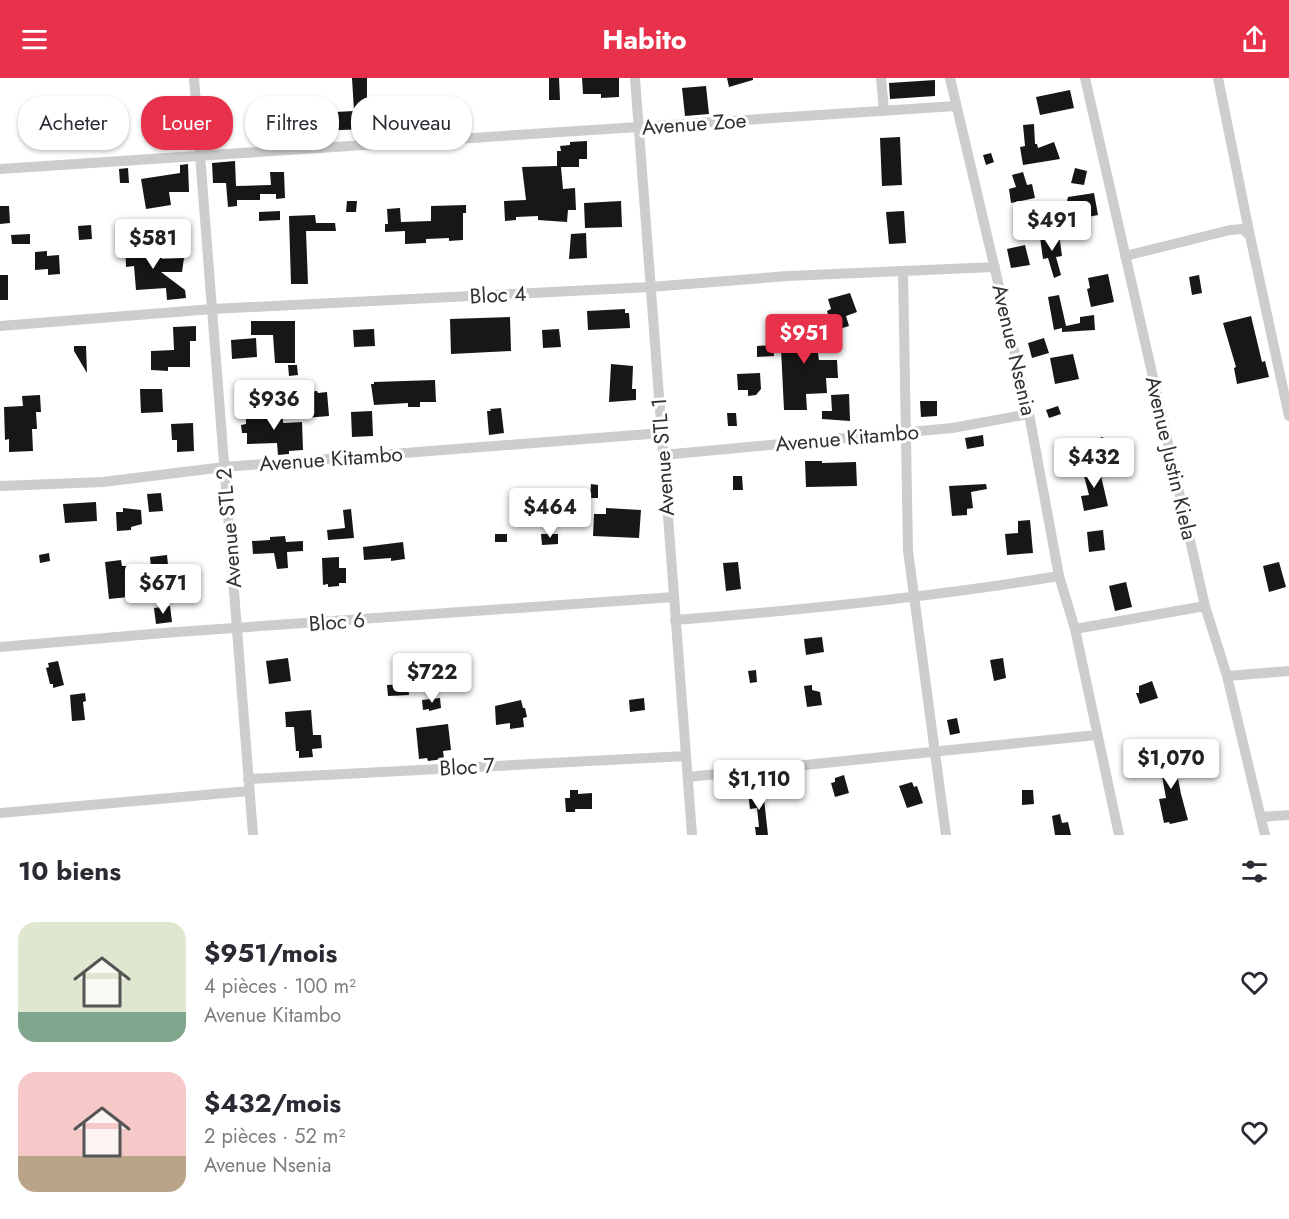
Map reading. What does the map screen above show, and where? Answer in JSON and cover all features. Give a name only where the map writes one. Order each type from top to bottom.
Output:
[{"type":"street","name":"Avenue STL 2","points":[[194,78],[253,835]]},
{"type":"street","name":"Avenue STL 1","points":[[635,78],[692,835]]},
{"type":"street","points":[[880,78],[884,111]]},
{"type":"street","name":"Avenue Nsenia","points":[[950,78],[1029,414],[1059,576],[1075,629],[1119,835]]},
{"type":"street","name":"Avenue Justin Kiela","points":[[1085,78],[1206,606],[1227,676],[1265,835]]},
{"type":"street","points":[[1218,78],[1289,416]]},
{"type":"street","name":"Avenue Zoe","points":[[0,169],[956,106]]},
{"type":"street","points":[[1125,256],[1230,230],[1243,229],[1250,236]]},
{"type":"street","name":"Bloc 4","points":[[0,326],[213,309],[650,287],[788,276],[995,267]]},
{"type":"street","points":[[903,271],[908,551],[946,835]]},
{"type":"street","name":"Avenue Kitambo","points":[[663,455],[952,428],[1029,414]]},
{"type":"street","name":"Avenue Kitambo","points":[[0,486],[103,482],[224,467],[662,433]]},
{"type":"street","points":[[675,620],[969,591],[1059,576]]},
{"type":"street","name":"Bloc 6","points":[[0,647],[163,633],[674,597]]},
{"type":"street","points":[[1075,629],[1206,606]]},
{"type":"street","points":[[1227,676],[1289,671]]},
{"type":"street","points":[[688,777],[1097,735]]},
{"type":"street","name":"Bloc 7","points":[[248,778],[686,756]]},
{"type":"street","points":[[0,813],[249,791]]},
{"type":"street","points":[[1261,817],[1289,814]]},
{"type":"building","points":[[352,78],[367,78],[367,96],[353,96]]},
{"type":"building","points":[[549,78],[559,78],[560,100],[549,100]]},
{"type":"building","points":[[582,78],[619,78],[619,97],[601,98],[601,94],[583,94]]},
{"type":"building","points":[[727,78],[753,78],[753,80],[729,87]]},
{"type":"building","points":[[935,80],[935,96],[890,99],[889,83]]},
{"type":"building","points":[[706,86],[709,114],[685,116],[682,88]]},
{"type":"building","points":[[1070,90],[1074,108],[1040,115],[1036,97]]},
{"type":"building","points":[[351,111],[351,130],[339,130],[339,112]]},
{"type":"building","points":[[1034,124],[1035,144],[1038,148],[1054,142],[1060,159],[1023,165],[1020,147],[1025,146],[1023,125]]},
{"type":"building","points":[[900,137],[902,185],[882,186],[880,138]]},
{"type":"building","points":[[587,141],[587,159],[579,159],[579,167],[561,167],[563,189],[575,188],[576,210],[568,210],[567,222],[538,220],[538,216],[516,217],[516,220],[505,221],[504,201],[526,200],[522,167],[557,166],[557,151],[561,151],[560,146],[570,145],[570,142]]},
{"type":"building","points":[[991,153],[994,162],[986,165],[983,155]]},
{"type":"building","points":[[235,161],[236,186],[271,185],[270,172],[284,172],[285,198],[276,199],[276,194],[260,194],[260,200],[237,200],[237,206],[228,207],[226,183],[213,183],[212,163]]},
{"type":"building","points":[[188,164],[189,192],[169,192],[171,205],[146,209],[141,179],[180,173],[180,165]]},
{"type":"building","points":[[128,168],[129,183],[120,183],[119,169]]},
{"type":"building","points":[[1075,168],[1087,171],[1084,185],[1071,183]]},
{"type":"building","points":[[1023,172],[1027,185],[1032,184],[1035,198],[1011,203],[1009,189],[1016,187],[1012,175]]},
{"type":"building","points":[[1094,193],[1098,215],[1067,221],[1063,218],[1068,197]]},
{"type":"building","points":[[347,201],[357,201],[356,212],[346,212]]},
{"type":"building","points":[[621,201],[622,227],[585,228],[584,203]]},
{"type":"building","points":[[466,205],[466,213],[463,213],[463,240],[426,239],[426,243],[405,244],[405,231],[385,232],[385,224],[388,224],[387,209],[400,208],[401,222],[431,221],[431,206]]},
{"type":"building","points":[[0,206],[9,206],[10,223],[0,224]]},
{"type":"building","points":[[280,211],[280,220],[259,221],[259,212]]},
{"type":"building","points":[[904,211],[906,243],[889,244],[886,212]]},
{"type":"building","points":[[315,215],[316,223],[335,223],[336,231],[306,231],[308,284],[291,284],[289,216]]},
{"type":"building","points":[[91,225],[92,239],[79,240],[78,226]]},
{"type":"building","points":[[586,233],[587,258],[569,259],[571,234]]},
{"type":"building","points":[[30,234],[30,244],[12,244],[11,235]]},
{"type":"building","points":[[1059,234],[1062,256],[1056,257],[1061,275],[1054,278],[1048,258],[1043,259],[1040,237]]},
{"type":"building","points":[[141,237],[142,257],[184,258],[182,272],[161,272],[185,290],[186,298],[167,300],[166,288],[136,290],[134,266],[126,267],[125,238]]},
{"type":"building","points":[[1025,245],[1030,265],[1011,268],[1007,249]]},
{"type":"building","points":[[47,251],[47,256],[59,255],[60,274],[48,275],[48,269],[35,270],[35,252]]},
{"type":"building","points":[[1108,274],[1114,302],[1091,307],[1087,289],[1090,288],[1088,278]]},
{"type":"building","points":[[0,275],[8,275],[8,300],[0,300]]},
{"type":"building","points":[[1199,275],[1202,293],[1192,295],[1189,277]]},
{"type":"building","points":[[850,293],[857,312],[846,316],[849,326],[833,331],[827,311],[831,309],[828,299]]},
{"type":"building","points":[[1059,295],[1066,326],[1080,323],[1080,317],[1094,315],[1095,330],[1062,332],[1062,328],[1054,330],[1048,297]]},
{"type":"building","points":[[625,309],[625,313],[629,313],[630,328],[588,330],[587,311]]},
{"type":"building","points":[[803,315],[804,318],[816,316],[819,333],[815,333],[819,360],[837,360],[838,378],[826,378],[827,393],[806,394],[807,410],[784,410],[781,349],[793,349],[787,318]]},
{"type":"building","points":[[1251,316],[1262,362],[1265,361],[1269,377],[1237,384],[1234,368],[1236,367],[1223,323]]},
{"type":"building","points":[[510,317],[511,351],[451,354],[450,319]]},
{"type":"building","points":[[251,321],[295,321],[295,363],[275,363],[273,335],[251,335]]},
{"type":"building","points":[[196,326],[196,341],[190,341],[190,367],[168,367],[168,371],[151,370],[151,351],[174,350],[173,327]]},
{"type":"building","points":[[374,329],[375,346],[354,347],[353,330]]},
{"type":"building","points":[[559,329],[561,347],[543,348],[542,330]]},
{"type":"building","points":[[256,338],[257,357],[232,359],[231,340]]},
{"type":"building","points":[[1044,338],[1049,353],[1032,358],[1028,343]]},
{"type":"building","points":[[773,345],[774,356],[757,357],[757,346]]},
{"type":"building","points":[[74,346],[86,346],[87,373],[74,351]]},
{"type":"building","points":[[1073,354],[1079,379],[1055,384],[1050,358]]},
{"type":"building","points":[[611,364],[633,366],[632,389],[636,389],[636,400],[609,402]]},
{"type":"building","points":[[288,365],[297,365],[298,375],[289,376]]},
{"type":"building","points":[[760,373],[761,389],[756,395],[748,396],[748,390],[738,390],[737,374]]},
{"type":"building","points":[[435,380],[436,402],[420,402],[420,407],[408,407],[408,403],[374,405],[371,384],[374,382]]},
{"type":"building","points":[[140,389],[162,389],[163,412],[141,413]]},
{"type":"building","points":[[317,391],[318,393],[327,392],[329,416],[305,418],[303,392]]},
{"type":"building","points":[[849,394],[850,421],[822,419],[822,411],[832,411],[831,395]]},
{"type":"building","points":[[40,395],[41,412],[36,412],[37,429],[32,429],[33,451],[9,452],[9,439],[5,440],[4,407],[23,406],[22,396]]},
{"type":"building","points":[[920,401],[937,401],[937,416],[921,417]]},
{"type":"building","points":[[1058,406],[1061,414],[1049,418],[1046,410]]},
{"type":"building","points":[[501,408],[504,433],[489,435],[487,411]]},
{"type":"building","points":[[269,410],[283,410],[283,423],[302,422],[303,450],[278,455],[277,443],[247,444],[247,433],[242,433],[241,425],[246,424],[246,413],[269,413]]},
{"type":"building","points":[[372,411],[373,436],[352,437],[351,412]]},
{"type":"building","points":[[727,413],[736,413],[737,426],[728,426]]},
{"type":"building","points":[[193,423],[194,451],[177,452],[177,440],[172,440],[171,424]]},
{"type":"building","points":[[983,435],[984,446],[967,449],[965,438]]},
{"type":"building","points":[[1103,437],[1107,456],[1095,459],[1091,440]]},
{"type":"building","points":[[805,461],[856,462],[857,486],[806,487]]},
{"type":"building","points":[[1098,463],[1108,506],[1084,511],[1081,496],[1089,495],[1082,468]]},
{"type":"building","points":[[733,476],[742,476],[743,490],[733,490]]},
{"type":"building","points":[[591,484],[598,485],[598,498],[590,498]]},
{"type":"building","points":[[986,484],[987,489],[971,492],[973,508],[967,509],[967,515],[952,516],[949,486]]},
{"type":"building","points":[[161,493],[163,511],[149,512],[147,494]]},
{"type":"building","points":[[96,502],[97,521],[65,523],[63,504]]},
{"type":"building","points":[[123,508],[141,510],[142,524],[131,527],[131,530],[117,531],[116,512],[123,512]]},
{"type":"building","points":[[606,508],[641,510],[639,538],[593,536],[594,514],[606,514]]},
{"type":"building","points":[[351,509],[354,538],[328,540],[327,530],[345,528],[343,510]]},
{"type":"building","points":[[1030,520],[1033,553],[1007,555],[1005,534],[1018,533],[1018,521]]},
{"type":"building","points":[[1103,530],[1105,550],[1089,552],[1087,532]]},
{"type":"building","points":[[495,534],[507,534],[507,542],[495,542]]},
{"type":"building","points":[[541,534],[558,534],[558,544],[542,545]]},
{"type":"building","points":[[285,536],[286,542],[303,541],[303,551],[287,552],[288,568],[277,569],[274,553],[253,554],[252,541]]},
{"type":"building","points":[[403,542],[405,559],[364,560],[363,547]]},
{"type":"building","points":[[49,553],[50,561],[40,563],[39,555]]},
{"type":"building","points":[[167,555],[169,575],[152,577],[150,557]]},
{"type":"building","points":[[339,557],[339,568],[346,568],[346,583],[328,587],[328,584],[323,585],[322,558]]},
{"type":"building","points":[[121,560],[122,566],[128,566],[130,584],[127,584],[128,597],[109,599],[105,562]]},
{"type":"building","points":[[738,562],[741,589],[726,591],[723,563]]},
{"type":"building","points":[[1279,562],[1286,587],[1269,592],[1263,566]]},
{"type":"building","points":[[1126,582],[1132,607],[1115,611],[1109,586]]},
{"type":"building","points":[[170,606],[172,622],[156,624],[154,608]]},
{"type":"building","points":[[822,637],[824,652],[806,655],[804,639]]},
{"type":"building","points":[[288,658],[291,681],[269,684],[266,661]]},
{"type":"building","points":[[1003,658],[1006,678],[994,681],[990,660]]},
{"type":"building","points":[[58,661],[64,685],[53,688],[46,668],[49,667],[48,663]]},
{"type":"building","points":[[756,670],[757,682],[750,683],[748,671]]},
{"type":"building","points":[[1152,681],[1158,698],[1140,704],[1136,693],[1139,693],[1139,686]]},
{"type":"building","points":[[408,684],[409,695],[388,696],[387,685]]},
{"type":"building","points":[[812,685],[812,690],[820,692],[822,705],[807,707],[804,686]]},
{"type":"building","points":[[85,693],[86,701],[83,702],[85,720],[72,721],[70,695]]},
{"type":"building","points":[[440,698],[441,708],[423,710],[422,700]]},
{"type":"building","points":[[644,698],[645,710],[630,712],[629,700]]},
{"type":"building","points":[[521,700],[527,717],[523,718],[524,727],[510,729],[510,723],[496,725],[495,706]]},
{"type":"building","points":[[311,710],[313,735],[321,735],[322,748],[312,749],[313,757],[299,758],[299,751],[296,751],[294,727],[286,727],[285,712]]},
{"type":"building","points":[[957,718],[960,733],[950,735],[947,720]]},
{"type":"building","points":[[448,724],[451,750],[443,751],[444,759],[428,761],[427,758],[419,759],[416,728]]},
{"type":"building","points":[[1171,743],[1188,820],[1170,824],[1169,822],[1164,823],[1159,799],[1166,798],[1161,770],[1165,768],[1160,746]]},
{"type":"building","points":[[844,775],[849,793],[835,797],[831,783],[835,782],[835,778]]},
{"type":"building","points":[[912,782],[914,787],[917,786],[923,803],[907,808],[899,786]]},
{"type":"building","points":[[570,790],[578,790],[578,794],[592,793],[592,809],[575,809],[575,812],[566,812],[565,798],[570,798]]},
{"type":"building","points":[[763,790],[768,835],[756,835],[755,827],[759,827],[757,808],[750,809],[748,792]]},
{"type":"building","points":[[1022,790],[1033,790],[1034,804],[1022,805]]},
{"type":"building","points":[[1060,814],[1062,823],[1068,822],[1071,835],[1055,835],[1052,816]]}]
